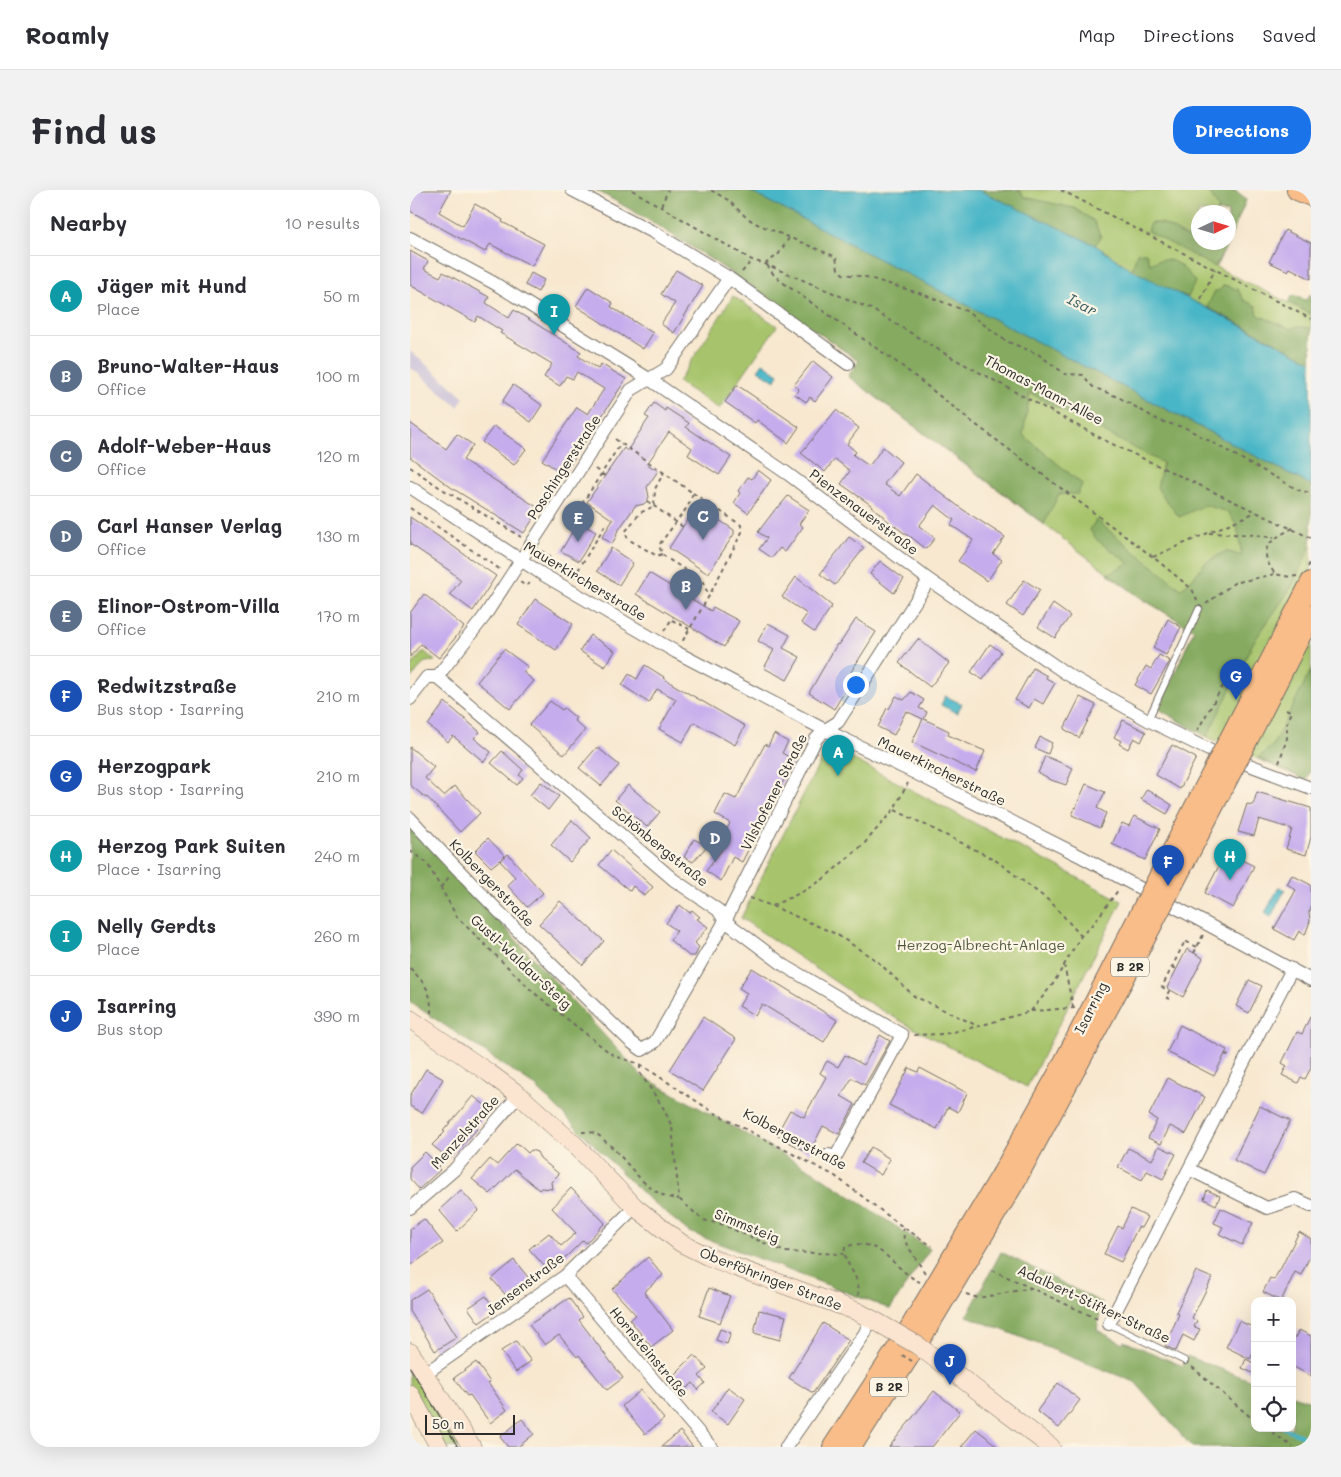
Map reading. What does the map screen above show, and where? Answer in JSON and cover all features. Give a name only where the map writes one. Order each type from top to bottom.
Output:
[{"type":"highway","points":[[1296,190],[1311,196]]},
{"type":"highway","name":"Isarring","points":[[1235,746],[1307,574]]},
{"type":"highway","name":"Isarring","points":[[851,1447],[927,1328],[1008,1179],[1059,1072],[1235,746],[1311,616]]},
{"type":"highway","name":"Isarring","points":[[833,1447],[903,1346],[1008,1179]]},
{"type":"highway","points":[[867,1447],[900,1388],[927,1328]]},
{"type":"highway","points":[[817,1447],[874,1371],[903,1346]]},
{"type":"main road","name":"Oberföhringer Straße","points":[[410,1020],[519,1095],[577,1147],[635,1207],[680,1242],[707,1256],[874,1320],[917,1345],[1051,1447]]},
{"type":"main road","points":[[410,1352],[472,1447]]},
{"type":"main road","points":[[410,1394],[439,1447]]},
{"type":"street","points":[[572,190],[655,233],[731,280],[848,364]]},
{"type":"street","name":"Pienzenauerstraße","points":[[410,238],[494,283],[649,379],[788,474],[929,580],[1067,674],[1148,720],[1188,740],[1278,777],[1311,788]]},
{"type":"street","name":"Poschingerstraße","points":[[410,699],[428,678],[437,677],[484,617],[631,390],[666,368],[731,280]]},
{"type":"street","name":"Mauerkircherstraße","points":[[410,487],[561,586],[670,649],[825,730],[913,772],[1125,881],[1311,980]]},
{"type":"street","name":"Vilshofener Straße","points":[[642,1050],[655,1042],[725,921],[816,739],[825,730],[838,722],[929,580]]},
{"type":"street","name":"Schönbergstraße","points":[[437,677],[674,880],[718,910],[725,921],[786,966],[902,1035]]},
{"type":"street","name":"Kolbergerstraße","points":[[410,818],[456,868],[536,949],[631,1042],[642,1050]]},
{"type":"street","points":[[1109,1324],[1292,969]]},
{"type":"street","points":[[829,1154],[835,1158],[902,1035]]},
{"type":"street","name":"Menzelstraße","points":[[410,1208],[454,1170],[519,1095]]},
{"type":"street","points":[[1189,1170],[1267,1208],[1295,1199],[1311,1206]]},
{"type":"street","name":"Jensenstraße","points":[[423,1374],[565,1276],[635,1207]]},
{"type":"street","name":"Hornsteinstraße","points":[[565,1276],[710,1447]]},
{"type":"street","points":[[786,1447],[874,1320]]},
{"type":"lane","points":[[1148,720],[1199,609]]},
{"type":"lane","name":"Adalbert-Stifter-Straße","points":[[1109,1324],[1185,1361]]},
{"type":"path","name":"Thomas-Mann-Allee","points":[[632,190],[752,260],[870,309],[949,356],[1106,441],[1311,538]]},
{"type":"path","points":[[660,206],[668,190]]},
{"type":"path","points":[[711,190],[728,200],[755,223],[836,257],[838,269],[843,274],[866,277],[904,288],[966,311],[1006,341],[1038,354],[1065,374],[1083,375],[1093,387],[1120,398],[1160,420],[1186,428],[1298,490],[1311,493]]},
{"type":"path","points":[[1061,190],[1311,319]]},
{"type":"path","points":[[789,237],[778,254],[765,264],[774,275],[902,366],[970,421],[1153,557],[1192,589],[1197,596],[1199,609],[1234,583],[1275,574],[1290,577],[1307,574],[1311,560]]},
{"type":"path","points":[[731,280],[752,260]]},
{"type":"path","points":[[1201,299],[1215,269]]},
{"type":"path","points":[[605,432],[741,524],[742,532],[709,596],[686,635]]},
{"type":"path","points":[[582,504],[621,443]]},
{"type":"path","points":[[410,467],[550,556],[545,565]]},
{"type":"path","points":[[598,471],[605,476]]},
{"type":"path","points":[[654,506],[655,489],[664,472]]},
{"type":"path","points":[[694,493],[678,522],[660,545],[662,554],[702,580],[709,596]]},
{"type":"path","points":[[647,501],[683,527]]},
{"type":"path","points":[[654,506],[640,513],[626,532],[628,539],[657,556],[662,554]]},
{"type":"path","points":[[410,508],[526,586],[534,580]]},
{"type":"path","points":[[1153,557],[1256,512]]},
{"type":"path","points":[[578,570],[607,522]]},
{"type":"path","points":[[1275,574],[1268,565],[1265,556],[1267,545],[1274,538],[1293,528]]},
{"type":"path","points":[[1207,533],[1257,535],[1274,538]]},
{"type":"path","points":[[669,625],[673,618],[689,629]]},
{"type":"path","points":[[1188,740],[1193,730],[1197,732],[1225,682],[1233,677],[1237,671],[1244,675],[1246,679]]},
{"type":"path","points":[[1278,777],[1281,771],[1277,769],[1287,738],[1287,723],[1292,712],[1284,708]]},
{"type":"path","points":[[772,906],[822,880],[863,845],[894,809],[913,772]]},
{"type":"path","points":[[894,809],[994,859],[1052,903],[1080,936]]},
{"type":"path","name":"Gustl-Waldau-Steig","points":[[410,851],[427,863],[457,917],[533,992],[614,1056],[640,1064]]},
{"type":"path","points":[[1031,1011],[1053,984],[1080,936],[1094,923],[1125,881]]},
{"type":"path","points":[[738,893],[836,934],[877,961],[914,996],[979,1026]]},
{"type":"path","points":[[1170,999],[1166,997],[1170,991],[1162,987],[1185,941],[1197,947],[1194,953]]},
{"type":"path","points":[[902,1035],[944,1034],[1031,1011],[1073,1009],[1064,965]]},
{"type":"path","points":[[1172,967],[1177,969]]},
{"type":"path","points":[[410,968],[423,982],[432,1000],[431,1021]]},
{"type":"path","points":[[642,1050],[640,1073],[664,1109],[672,1127],[679,1199]]},
{"type":"path","name":"Kolbergerstraße","points":[[640,1064],[713,1112],[835,1176],[932,1246]]},
{"type":"path","name":"Simmsteig","points":[[578,1132],[594,1133],[610,1145],[658,1193],[669,1198],[679,1199],[703,1220],[721,1224],[785,1252],[844,1254]]},
{"type":"path","points":[[904,1227],[904,1240],[926,1273]]},
{"type":"path","points":[[857,1298],[859,1288],[857,1278],[844,1254],[845,1247],[854,1244],[868,1245],[884,1253],[915,1280],[921,1282]]},
{"type":"path","name":"Adalbert-Stifter-Straße","points":[[992,1270],[1109,1324]]},
{"type":"path","points":[[965,1294],[978,1298],[1032,1288]]},
{"type":"path","points":[[903,1346],[917,1364]]},
{"type":"path","points":[[1185,1361],[1251,1418]]},
{"type":"path","points":[[1272,1432],[1293,1447]]},
{"type":"shaded area","points":[[410,351],[464,397],[458,407],[410,367]]},
{"type":"green space","points":[[596,190],[747,190],[1311,485],[1311,769],[1306,780],[1207,737],[1159,709],[1194,630],[1141,598],[848,376],[859,361],[697,250]]},
{"type":"green space","points":[[596,190],[747,190],[1311,485],[1311,545],[1291,588],[1253,643],[1207,737],[1159,709],[1194,630],[1141,598],[1108,574],[1129,563],[1097,540],[1090,530],[1096,520],[1181,589],[1205,563],[1226,551],[1242,556],[1237,526],[1228,512],[1205,505],[1179,517],[1157,488],[1163,463],[1030,393],[1023,435],[1082,484],[1078,494],[1059,494],[1044,524],[848,376],[859,361],[697,250]]},
{"type":"green space","points":[[979,190],[1234,190],[1246,200],[1236,224],[1236,205],[1191,205],[1191,250],[1224,250],[1216,267],[1311,314],[1311,361],[1132,270],[1095,245]]},
{"type":"green space","points":[[979,190],[1020,190],[1024,197],[1074,208],[1094,221],[1101,237],[1095,245]]},
{"type":"green space","points":[[1208,190],[1234,190],[1246,200],[1236,224],[1236,205],[1217,205]]},
{"type":"green space","points":[[1150,223],[1162,223],[1191,239],[1191,250],[1224,250],[1215,267],[1147,231]]},
{"type":"green space","points":[[1137,253],[1146,253],[1150,264],[1171,260],[1186,271],[1195,282],[1188,297],[1170,290],[1132,270]]},
{"type":"green space","points":[[1224,285],[1237,289],[1244,300],[1256,306],[1258,315],[1291,329],[1297,326],[1311,328],[1311,361],[1207,307],[1215,291],[1220,290]]},
{"type":"green space","points":[[1311,294],[1311,314],[1288,302],[1293,295],[1306,300]]},
{"type":"green space","points":[[733,296],[777,326],[719,409],[678,382]]},
{"type":"green space","points":[[424,651],[435,661],[425,662],[410,679],[410,667]]},
{"type":"green space","points":[[1311,670],[1311,769],[1306,780],[1258,758],[1273,745]]},
{"type":"green space","name":"Herzog-Albrecht-Anlage","points":[[828,746],[1122,901],[1027,1087],[913,1028],[852,993],[741,918]]},
{"type":"green space","points":[[410,825],[642,1076],[814,1172],[930,1249],[890,1309],[689,1232],[643,1194],[535,1086],[410,1002]]},
{"type":"green space","points":[[1001,1252],[1102,1303],[1097,1330],[1122,1343],[1124,1341],[1183,1366],[1187,1356],[1251,1380],[1251,1432],[1296,1432],[1296,1396],[1311,1401],[1311,1447],[1192,1447],[1135,1382],[967,1316]]},
{"type":"green space","points":[[410,1362],[467,1447],[445,1447],[410,1385]]},
{"type":"water","name":"Isar","points":[[747,190],[979,190],[1095,245],[1132,270],[1311,361],[1311,485]]},
{"type":"water","points":[[763,363],[779,374],[775,381],[758,370]]},
{"type":"water","points":[[945,696],[962,704],[957,713],[941,705]]},
{"type":"water","points":[[1279,887],[1285,890],[1271,917],[1265,913]]},
{"type":"building","points":[[410,190],[451,190],[439,212],[463,226],[475,204],[503,220],[502,222],[544,244],[532,266],[490,244],[485,252],[410,211]]},
{"type":"building","points":[[1285,230],[1311,243],[1311,279],[1290,268],[1288,271],[1269,262]]},
{"type":"building","points":[[410,251],[428,261],[424,269],[440,277],[443,272],[489,297],[486,303],[509,318],[514,310],[581,352],[578,356],[598,369],[601,364],[626,379],[564,474],[542,460],[577,407],[588,414],[604,389],[577,372],[573,379],[566,376],[560,386],[544,377],[552,364],[500,333],[502,331],[478,316],[475,322],[410,285]]},
{"type":"building","points":[[676,270],[703,286],[674,333],[661,324],[675,303],[661,294]]},
{"type":"building","points":[[531,273],[544,280],[538,292],[525,285]]},
{"type":"building","points":[[588,287],[613,303],[611,307],[653,333],[643,349],[576,306]]},
{"type":"building","points":[[813,361],[833,377],[815,401],[810,397],[806,402],[795,394],[799,389],[794,385]]},
{"type":"building","points":[[513,385],[542,405],[531,422],[502,402]]},
{"type":"building","points":[[737,385],[799,427],[788,443],[757,420],[755,423],[725,402]]},
{"type":"building","points":[[654,403],[665,411],[666,408],[689,423],[686,427],[731,457],[719,475],[688,455],[692,448],[669,432],[647,464],[658,471],[647,487],[649,497],[647,501],[644,504],[635,506],[616,534],[612,544],[602,537],[613,520],[587,502],[624,448],[627,451],[649,418],[645,416]]},
{"type":"building","points":[[836,410],[859,428],[847,444],[856,452],[853,455],[869,466],[883,447],[901,462],[884,484],[900,496],[916,474],[962,509],[1005,537],[993,554],[1002,560],[987,581],[958,561],[973,540],[951,525],[954,520],[935,505],[919,526],[935,538],[926,549],[884,518],[871,505],[841,484],[850,471],[835,459],[825,472],[801,453]]},
{"type":"building","points":[[410,423],[446,449],[457,434],[473,445],[463,460],[540,509],[524,533],[452,488],[410,457]]},
{"type":"building","points":[[494,426],[526,449],[514,465],[482,442]]},
{"type":"building","points":[[758,470],[771,480],[748,513],[734,503],[740,493],[738,491],[748,477],[752,479]]},
{"type":"building","points":[[788,496],[809,510],[799,524],[803,527],[785,552],[780,548],[772,558],[759,549],[767,538],[758,532]]},
{"type":"building","points":[[697,505],[734,530],[734,534],[708,574],[669,548]]},
{"type":"building","points":[[410,517],[496,576],[473,611],[450,594],[461,580],[410,544]]},
{"type":"building","points":[[578,522],[596,532],[579,561],[561,551]]},
{"type":"building","points":[[849,537],[864,548],[835,585],[820,574]]},
{"type":"building","points":[[611,548],[633,563],[619,585],[597,571]]},
{"type":"building","points":[[880,561],[904,579],[894,593],[870,574]]},
{"type":"building","points":[[649,573],[711,611],[713,607],[739,621],[724,647],[636,594]]},
{"type":"building","points":[[796,577],[832,606],[814,632],[801,623],[807,614],[782,597]]},
{"type":"building","points":[[1024,580],[1040,590],[1023,616],[1007,605]]},
{"type":"building","points":[[424,594],[464,627],[439,658],[421,644],[410,657],[410,613]]},
{"type":"building","points":[[535,599],[573,624],[556,650],[518,625]]},
{"type":"building","points":[[1053,604],[1070,616],[1055,638],[1038,627]]},
{"type":"building","points":[[856,619],[876,632],[844,683],[848,686],[834,709],[809,693],[837,644],[839,645]]},
{"type":"building","points":[[1168,619],[1181,627],[1166,655],[1153,648]]},
{"type":"building","points":[[768,623],[790,635],[783,648],[800,657],[787,680],[764,668],[774,650],[758,641]]},
{"type":"building","points":[[590,635],[615,651],[605,667],[580,651]]},
{"type":"building","points":[[918,639],[949,663],[930,687],[899,663]]},
{"type":"building","points":[[990,644],[1001,652],[983,680],[971,672]]},
{"type":"building","points":[[504,649],[528,667],[523,672],[534,681],[510,709],[477,682]]},
{"type":"building","points":[[1159,655],[1170,661],[1151,694],[1135,685],[1146,666],[1151,669]]},
{"type":"building","points":[[645,665],[674,685],[745,726],[735,745],[694,722],[683,742],[659,729],[676,699],[657,689],[649,703],[622,685],[629,674],[637,679]]},
{"type":"building","points":[[1033,668],[1055,683],[1043,704],[1034,699],[1029,708],[1015,700]]},
{"type":"building","points":[[911,692],[924,700],[919,708],[927,712],[924,719],[949,731],[948,735],[985,751],[976,772],[912,742],[923,719],[906,711],[894,735],[878,727],[887,708],[889,709],[896,696],[904,700]]},
{"type":"building","points":[[1080,697],[1096,705],[1079,738],[1064,729]]},
{"type":"building","points":[[550,701],[562,710],[564,708],[576,718],[574,720],[585,730],[564,755],[529,725]]},
{"type":"building","points":[[445,702],[480,732],[474,738],[491,752],[484,762],[453,736],[448,742],[428,725]]},
{"type":"building","points":[[1123,720],[1146,732],[1141,742],[1134,738],[1128,749],[1119,744],[1121,741],[1114,737]]},
{"type":"building","points":[[774,734],[788,742],[782,753],[794,760],[742,862],[733,857],[721,881],[706,871],[722,850],[718,846],[730,823],[715,814],[725,794],[736,799],[765,744],[768,746]]},
{"type":"building","points":[[1040,737],[1052,743],[1048,754],[1035,748]]},
{"type":"building","points":[[1172,745],[1196,758],[1180,789],[1156,775]]},
{"type":"building","points":[[410,747],[434,767],[425,778],[444,796],[455,786],[480,813],[460,832],[427,797],[410,785]]},
{"type":"building","points":[[597,747],[619,765],[601,786],[579,768]]},
{"type":"building","points":[[502,751],[523,770],[519,775],[523,778],[517,785],[491,763]]},
{"type":"building","points":[[1045,756],[1073,768],[1066,785],[1048,779],[1038,773]]},
{"type":"building","points":[[541,782],[559,796],[548,810],[530,795]]},
{"type":"building","points":[[1086,784],[1105,792],[1097,808],[1106,813],[1100,828],[1072,815]]},
{"type":"building","points":[[628,785],[660,812],[647,827],[615,800]]},
{"type":"building","points":[[1147,789],[1172,805],[1167,814],[1141,799]]},
{"type":"building","points":[[1257,792],[1311,808],[1311,837],[1306,855],[1286,849],[1292,829],[1259,819],[1254,836],[1238,832],[1247,804],[1253,805]]},
{"type":"building","points":[[1134,816],[1160,829],[1145,860],[1112,844],[1122,823],[1129,826]]},
{"type":"building","points":[[572,820],[591,838],[570,862],[551,845]]},
{"type":"building","points":[[488,838],[505,856],[491,867],[475,851]]},
{"type":"building","points":[[694,839],[707,846],[693,862],[684,857]]},
{"type":"building","points":[[611,850],[653,887],[645,896],[633,886],[630,891],[599,865]]},
{"type":"building","points":[[1226,852],[1254,866],[1233,908],[1205,893]]},
{"type":"building","points":[[508,854],[543,893],[527,907],[507,885],[515,877],[500,861]]},
{"type":"building","points":[[1292,875],[1311,885],[1310,921],[1305,935],[1299,931],[1294,940],[1274,929],[1296,890],[1287,884]]},
{"type":"building","points":[[560,901],[604,941],[583,965],[539,924]]},
{"type":"building","points":[[680,905],[690,913],[692,910],[700,917],[697,919],[708,927],[695,943],[699,947],[695,956],[689,956],[670,940],[677,931],[666,923]]},
{"type":"building","points":[[1187,949],[1203,958],[1183,997],[1167,988]]},
{"type":"building","points":[[752,968],[837,1020],[824,1042],[762,1004],[755,1016],[739,1006],[747,993],[739,988]]},
{"type":"building","points":[[1249,980],[1262,986],[1249,1013],[1236,1006]]},
{"type":"building","points":[[1311,1015],[1311,1068],[1305,1079],[1301,1077],[1298,1083],[1282,1075],[1287,1066],[1282,1063],[1297,1032],[1302,1034]]},
{"type":"building","points":[[703,1017],[736,1039],[703,1091],[670,1070]]},
{"type":"building","points":[[1180,1025],[1227,1050],[1214,1076],[1167,1052]]},
{"type":"building","points":[[880,1035],[890,1041],[865,1085],[852,1078],[841,1096],[855,1104],[839,1134],[823,1126],[809,1153],[776,1135],[790,1110],[804,1117],[826,1077],[820,1073],[827,1061],[838,1067],[845,1055],[864,1065]]},
{"type":"building","points":[[909,1068],[918,1072],[920,1068],[967,1093],[958,1112],[948,1107],[937,1129],[889,1105]]},
{"type":"building","points":[[426,1069],[443,1079],[422,1113],[410,1106],[410,1096]]},
{"type":"building","points":[[1168,1078],[1205,1097],[1186,1134],[1170,1126],[1161,1144],[1148,1138],[1157,1120],[1149,1115]]},
{"type":"building","points":[[473,1096],[490,1109],[476,1127],[477,1129],[448,1158],[432,1145],[445,1132],[443,1131]]},
{"type":"building","points":[[1260,1106],[1290,1121],[1264,1175],[1234,1160]]},
{"type":"building","points":[[517,1143],[528,1153],[531,1150],[537,1152],[540,1158],[559,1174],[551,1182],[552,1189],[541,1188],[539,1190],[515,1169],[490,1194],[472,1179],[490,1159],[497,1165]]},
{"type":"building","points":[[1159,1146],[1176,1154],[1163,1179],[1147,1171],[1142,1180],[1118,1167],[1128,1148],[1152,1160]]},
{"type":"building","points":[[871,1147],[890,1159],[881,1175],[861,1163]]},
{"type":"building","points":[[425,1152],[439,1166],[437,1168],[440,1170],[419,1189],[410,1179],[410,1167]]},
{"type":"building","points":[[571,1188],[605,1223],[586,1243],[583,1240],[568,1255],[548,1270],[529,1249],[549,1233],[561,1246],[576,1233],[552,1208]]},
{"type":"building","points":[[461,1190],[479,1210],[457,1231],[439,1210]]},
{"type":"building","points":[[1207,1190],[1220,1196],[1216,1205],[1204,1199]]},
{"type":"building","points":[[1221,1208],[1253,1223],[1242,1245],[1219,1234],[1223,1227],[1214,1223]]},
{"type":"building","points":[[1131,1209],[1147,1217],[1141,1228],[1138,1227],[1121,1262],[1104,1254],[1118,1226],[1122,1228]]},
{"type":"building","points":[[424,1219],[443,1243],[410,1266],[410,1229]]},
{"type":"building","points":[[1299,1232],[1311,1239],[1311,1254],[1301,1275],[1295,1272],[1283,1297],[1273,1297],[1263,1292],[1270,1278],[1274,1280]]},
{"type":"building","points":[[648,1257],[663,1275],[644,1292],[673,1330],[651,1347],[630,1320],[636,1315],[612,1289]]},
{"type":"building","points":[[514,1260],[532,1282],[510,1300],[492,1279]]},
{"type":"building","points":[[1196,1271],[1212,1278],[1192,1318],[1197,1321],[1194,1327],[1200,1329],[1194,1341],[1183,1335],[1176,1351],[1165,1346],[1179,1314],[1176,1312]]},
{"type":"building","points":[[709,1288],[730,1296],[720,1323],[699,1316]]},
{"type":"building","points":[[427,1289],[457,1337],[435,1351],[410,1311],[410,1300]]},
{"type":"building","points":[[486,1296],[496,1311],[479,1323],[468,1308]]},
{"type":"building","points":[[569,1298],[583,1317],[579,1320],[623,1378],[607,1390],[579,1355],[577,1357],[559,1335],[545,1345],[529,1325]]},
{"type":"building","points":[[759,1310],[786,1316],[780,1340],[754,1333]]},
{"type":"building","points":[[1239,1321],[1251,1326],[1250,1359],[1226,1347]]},
{"type":"building","points":[[823,1323],[849,1340],[813,1393],[789,1378]]},
{"type":"building","points":[[720,1329],[731,1333],[727,1344],[716,1340]]},
{"type":"building","points":[[1299,1330],[1311,1336],[1311,1376],[1296,1368],[1296,1336]]},
{"type":"building","points":[[516,1341],[531,1361],[516,1372],[501,1351]]},
{"type":"building","points":[[694,1355],[707,1369],[699,1376],[705,1383],[698,1390],[693,1383],[687,1388],[674,1375]]},
{"type":"building","points":[[1246,1359],[1251,1362],[1251,1372],[1242,1368]]},
{"type":"building","points":[[476,1362],[507,1410],[490,1423],[470,1395],[467,1396],[454,1378]]},
{"type":"building","points":[[1058,1383],[1080,1400],[1059,1428],[1037,1411]]},
{"type":"building","points":[[728,1387],[745,1399],[728,1424],[711,1412]]},
{"type":"building","points":[[641,1390],[664,1419],[645,1434],[622,1406]]},
{"type":"building","points":[[934,1391],[960,1412],[932,1447],[889,1447]]},
{"type":"building","points":[[522,1419],[534,1434],[518,1447],[508,1447],[500,1437]]},
{"type":"building","points":[[976,1429],[985,1436],[998,1447],[961,1447]]},
{"type":"building","points":[[680,1431],[693,1447],[661,1447]]},
{"type":"waterway","points":[[1293,1432],[1311,1440]]},
{"type":"tram line","points":[[410,1367],[458,1447]]},
{"type":"place","name":"Nelly Gerdts","points":[[554,335]]},
{"type":"place","name":"Adolf-Weber-Haus","points":[[703,540]]},
{"type":"place","name":"Elinor-Ostrom-Villa","points":[[578,542]]},
{"type":"place","name":"Bruno-Walter-Haus","points":[[686,610]]},
{"type":"place","name":"Herzogpark","points":[[1236,700]]},
{"type":"place","name":"Jäger mit Hund","points":[[838,776]]},
{"type":"place","name":"Carl Hanser Verlag","points":[[715,862]]},
{"type":"place","name":"Herzog Park Suiten","points":[[1230,880]]},
{"type":"place","name":"Redwitzstraße","points":[[1168,886]]},
{"type":"place","name":"Isarring","points":[[950,1385]]}]
